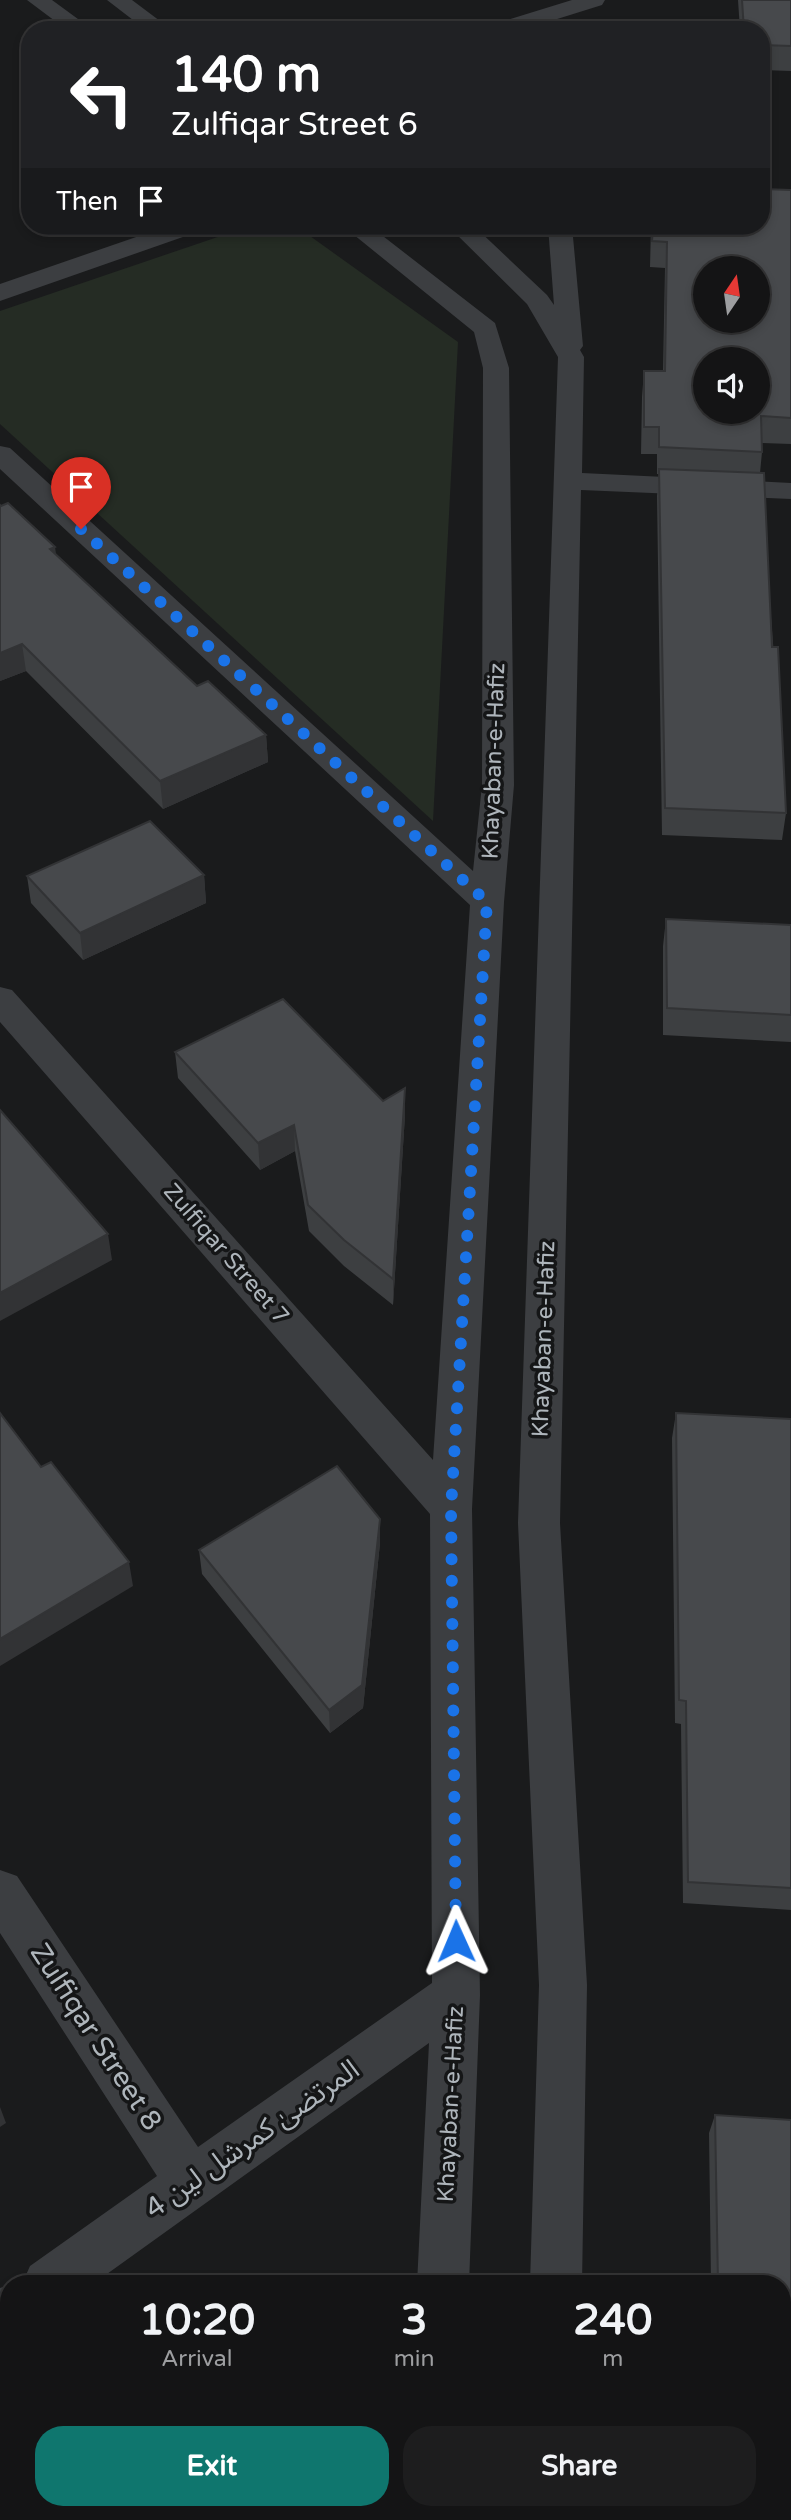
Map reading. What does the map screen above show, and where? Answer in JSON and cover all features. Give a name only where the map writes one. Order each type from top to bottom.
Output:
[{"type":"street","points":[[38,0],[69,21]]},
{"type":"street","points":[[118,0],[149,21]]},
{"type":"street","points":[[546,21],[594,0]]},
{"type":"street","points":[[0,271],[102,235]]},
{"type":"street","points":[[0,293],[165,235]]},
{"type":"street","name":"Khayaban-e-Hafiz","points":[[367,235],[486,328],[496,368],[498,785],[487,902],[451,1509],[456,1995],[443,2275]]},
{"type":"street","points":[[469,235],[538,300],[571,357]]},
{"type":"street","name":"Khayaban-e-Hafiz","points":[[556,2275],[563,1985],[539,1523],[571,357],[561,235]]},
{"type":"street","points":[[0,454],[487,902]]},
{"type":"street","points":[[568,481],[791,491]]},
{"type":"street","name":"Zulfiqar Street 7","points":[[0,999],[451,1509]]},
{"type":"street","name":"Zulfiqar Street 8","points":[[0,1892],[191,2182]]},
{"type":"street","name":"المرتضیٰ کمرشل لین 4","points":[[61,2275],[456,1995]]},
{"type":"shaded area","points":[[224,235],[309,235],[458,342],[433,821],[0,424],[0,311]]},
{"type":"building","points":[[742,0],[791,0],[791,46],[770,45],[770,21],[743,21]]},
{"type":"building","points":[[770,189],[791,190],[791,418],[770,417],[770,347],[693,347],[693,424],[761,424],[762,452],[659,447],[659,427],[644,427],[644,371],[665,371],[667,242],[652,241],[652,235],[770,235]]},
{"type":"building","points":[[659,469],[764,473],[772,647],[778,647],[786,813],[665,808]]},
{"type":"building","points":[[8,503],[55,547],[50,549],[197,686],[208,681],[266,735],[160,781],[22,644],[0,653],[0,505]]},
{"type":"building","points":[[150,821],[204,875],[80,933],[27,876]]},
{"type":"building","points":[[666,919],[791,925],[791,1015],[667,1008]]},
{"type":"building","points":[[283,999],[383,1101],[405,1088],[393,1279],[344,1240],[308,1205],[294,1125],[258,1143],[175,1052]]},
{"type":"building","points":[[0,1110],[108,1234],[0,1293]]},
{"type":"building","points":[[0,1413],[41,1467],[51,1462],[129,1562],[0,1639]]},
{"type":"building","points":[[676,1413],[791,1419],[791,1888],[688,1882],[686,1701],[679,1700]]},
{"type":"building","points":[[337,1466],[380,1519],[362,1685],[329,1710],[199,1550]]},
{"type":"building","points":[[715,2115],[791,2120],[791,2275],[718,2275]]},
{"type":"route","points":[[81,529],[487,902],[451,1509],[456,1941]]}]
